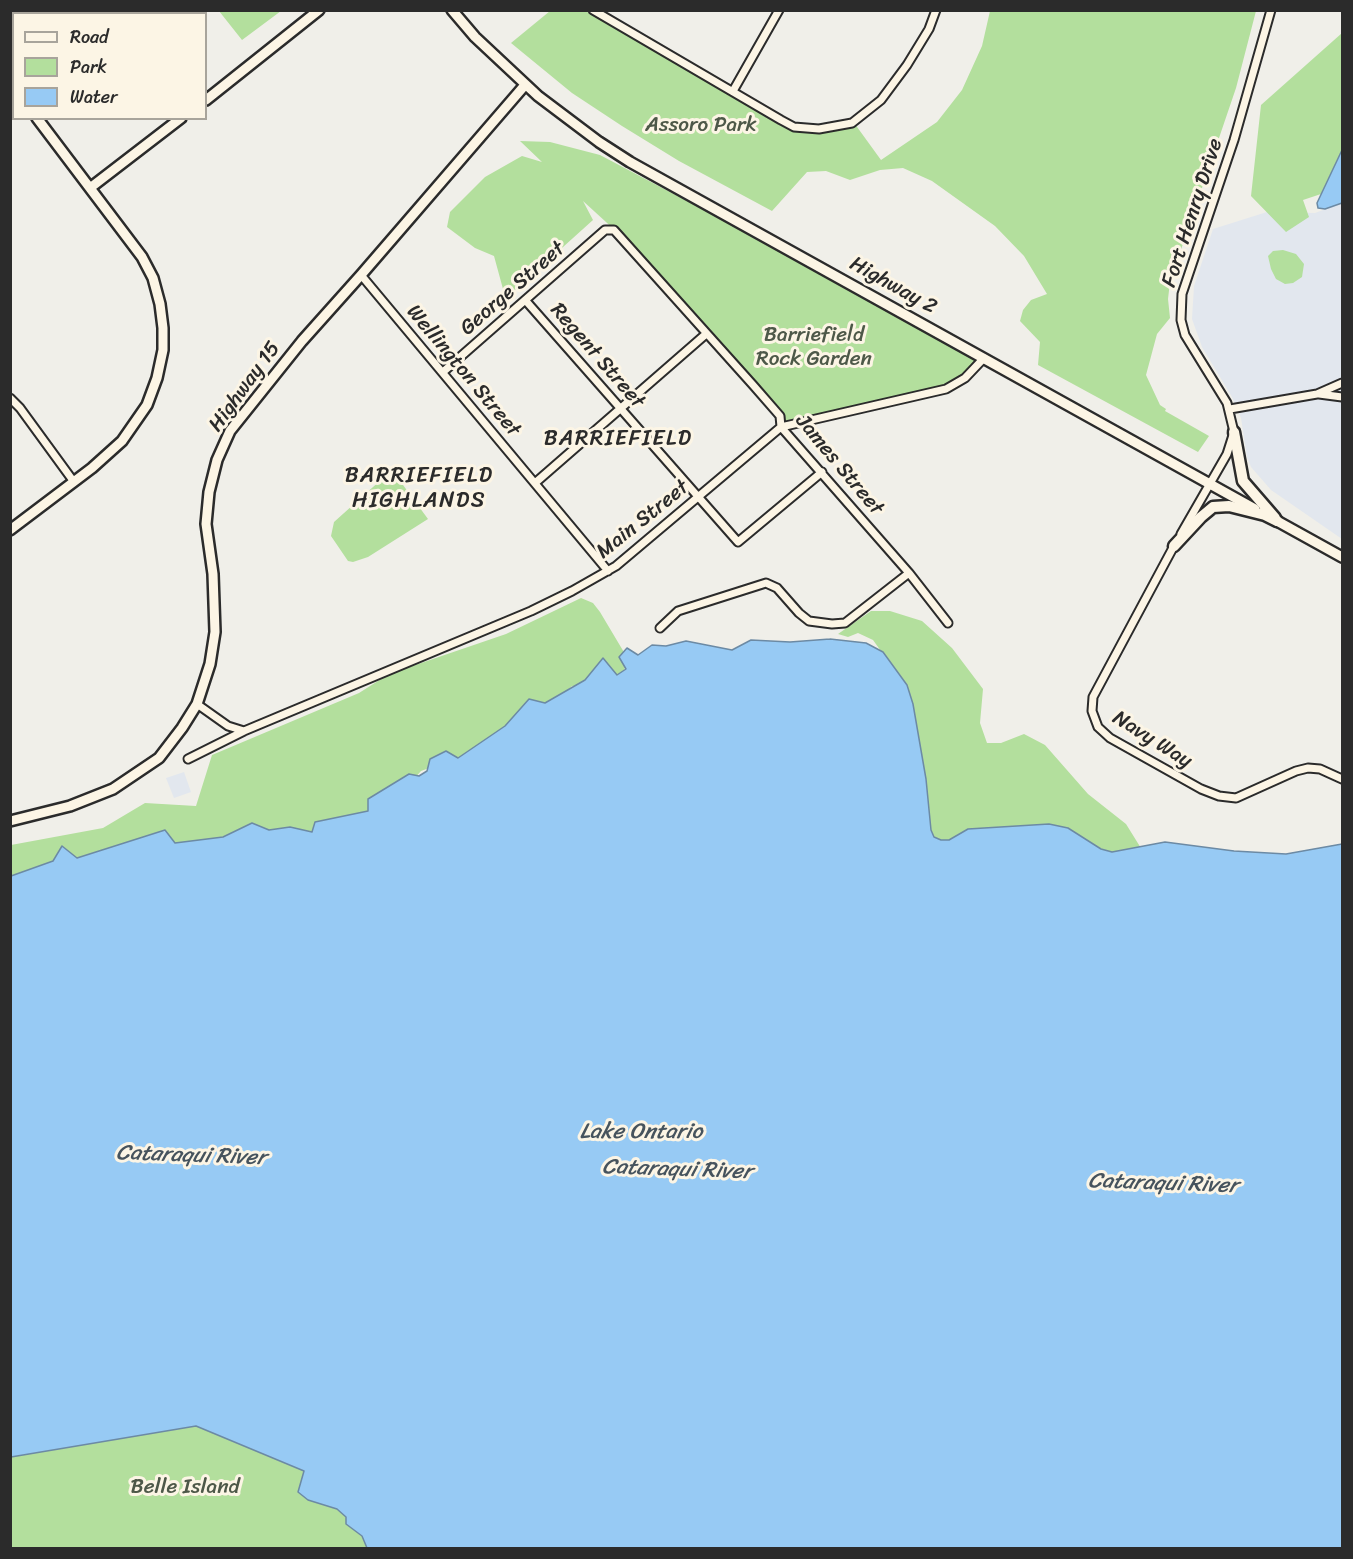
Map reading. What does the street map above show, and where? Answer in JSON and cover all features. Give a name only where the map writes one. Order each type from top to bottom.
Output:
[{"type":"main road","points":[[207,99],[319,10]]},
{"type":"main road","name":"Highway 2","points":[[452,10],[475,37],[525,85],[572,122],[630,162],[1342,557]]},
{"type":"main road","name":"Highway 15","points":[[10,821],[70,806],[113,789],[159,758],[182,728],[197,704],[210,664],[214,632],[213,574],[206,524],[209,492],[217,460],[230,431],[302,341],[362,275],[525,85]]},
{"type":"main road","points":[[10,530],[108,455],[134,426],[147,405],[158,378],[163,350],[160,304],[153,278],[133,244],[39,120]]},
{"type":"main road","points":[[90,188],[178,120]]},
{"type":"main road","points":[[1234,432],[1243,480],[1277,521]]},
{"type":"main road","points":[[1174,546],[1213,507],[1229,506],[1265,515]]},
{"type":"street","points":[[593,10],[794,127],[819,129],[852,123],[881,100],[918,47],[936,10]]},
{"type":"street","points":[[733,91],[779,10]]},
{"type":"street","name":"Fort Henry Drive","points":[[1234,432],[1230,409],[1185,335],[1181,320],[1181,303],[1186,279],[1234,141],[1271,10]]},
{"type":"street","name":"George Street","points":[[443,372],[605,230]]},
{"type":"street","name":"James Street","points":[[605,230],[614,230],[618,233],[780,416],[782,427],[909,573],[948,623]]},
{"type":"street","name":"Wellington Street","points":[[362,275],[608,571]]},
{"type":"street","name":"Regent Street","points":[[526,301],[738,542],[822,472]]},
{"type":"street","points":[[535,483],[706,333]]},
{"type":"street","name":"Main Street","points":[[188,759],[244,731],[531,611],[608,571],[782,427],[946,389],[965,378],[984,358]]},
{"type":"street","points":[[1230,409],[1317,394],[1342,383]]},
{"type":"street","points":[[1317,394],[1342,397]]},
{"type":"street","points":[[10,398],[20,408],[74,482]]},
{"type":"street","points":[[1209,484],[1227,454],[1234,432]]},
{"type":"street","name":"Navy Way","points":[[1209,484],[1092,697],[1092,711],[1098,727],[1110,738],[1201,789],[1219,796],[1236,798],[1302,769],[1320,769],[1342,779]]},
{"type":"street","points":[[660,628],[678,611],[766,583],[777,588],[809,621],[845,623],[909,573]]},
{"type":"street","points":[[197,704],[228,726],[244,731]]},
{"type":"shaded area","points":[[1342,203],[1342,539],[1271,490],[1251,467],[1247,457],[1241,418],[1232,397],[1202,347],[1192,319],[1194,286],[1213,229],[1267,212],[1315,213]]},
{"type":"shaded area","points":[[184,772],[191,792],[174,798],[166,778]]},
{"type":"green space","points":[[219,11],[281,11],[242,40]]},
{"type":"green space","name":"Assoro Park","points":[[550,11],[586,11],[785,128],[811,130],[852,120],[881,160],[937,122],[962,90],[982,46],[990,11],[1256,11],[1236,88],[1170,282],[1168,299],[1170,318],[1157,334],[1146,375],[1160,405],[1166,409],[1165,411],[1209,436],[1198,452],[1038,365],[1040,342],[1020,321],[1023,310],[1031,300],[1047,294],[1024,256],[995,226],[932,181],[903,168],[880,170],[850,180],[826,171],[807,172],[772,211],[679,161],[622,126],[572,93],[511,43]]},
{"type":"green space","points":[[1342,33],[1342,150],[1321,194],[1303,200],[1309,217],[1286,232],[1251,196],[1261,105]]},
{"type":"green space","name":"Barriefield Rock Garden","points":[[520,141],[550,142],[600,155],[984,358],[957,384],[781,427],[780,416],[618,233],[583,201],[593,220],[512,293],[503,289],[494,256],[475,248],[447,227],[450,212],[485,177],[522,156],[542,162]]},
{"type":"green space","points":[[1283,250],[1296,254],[1304,264],[1302,277],[1293,283],[1285,284],[1276,279],[1271,269],[1268,256],[1273,251]]},
{"type":"green space","points":[[392,470],[428,519],[368,557],[353,562],[348,561],[331,536],[334,522]]},
{"type":"green space","points":[[581,598],[593,603],[600,612],[628,659],[617,690],[572,686],[540,717],[508,723],[478,756],[443,763],[421,771],[406,788],[360,829],[300,841],[11,885],[11,845],[103,828],[145,803],[196,806],[212,755],[359,693],[389,674],[506,634]]},
{"type":"green space","points":[[871,611],[890,611],[922,621],[952,648],[983,689],[980,723],[987,743],[1001,743],[1024,734],[1045,745],[1088,794],[1126,824],[1144,853],[947,850],[924,840],[896,672],[873,640],[858,633],[848,637],[838,634]]},
{"type":"green space","name":"Belle Island","points":[[196,1426],[304,1471],[337,1509],[389,1548],[11,1548],[11,1457]]},
{"type":"water","points":[[1342,150],[1342,203],[1325,209],[1318,208],[1317,203]]},
{"type":"water","name":"Lake Ontario","points":[[830,639],[866,643],[883,652],[907,685],[913,704],[926,779],[931,830],[934,837],[941,840],[949,840],[968,829],[1049,824],[1068,828],[1101,849],[1112,852],[1165,842],[1234,851],[1286,854],[1342,844],[1342,1548],[367,1548],[362,1536],[346,1524],[346,1517],[337,1509],[308,1500],[298,1492],[304,1471],[196,1426],[11,1457],[11,876],[53,861],[62,846],[77,858],[165,830],[175,843],[223,837],[252,823],[269,830],[290,827],[312,832],[315,822],[368,811],[368,799],[409,774],[419,776],[427,771],[430,759],[446,751],[458,758],[505,726],[529,699],[545,703],[585,680],[603,658],[617,675],[626,669],[619,657],[627,648],[638,655],[652,645],[666,646],[686,641],[732,650],[751,640],[790,642]]},
{"type":"district","name":"BARRIEFIELD","points":[[618,439]]},
{"type":"district","name":"BARRIEFIELD HIGHLANDS","points":[[419,488]]},
{"type":"water label","name":"Cataraqui River","points":[[191,1156]]},
{"type":"water label","name":"Cataraqui River","points":[[677,1170]]},
{"type":"water label","name":"Cataraqui River","points":[[1163,1184]]}]
